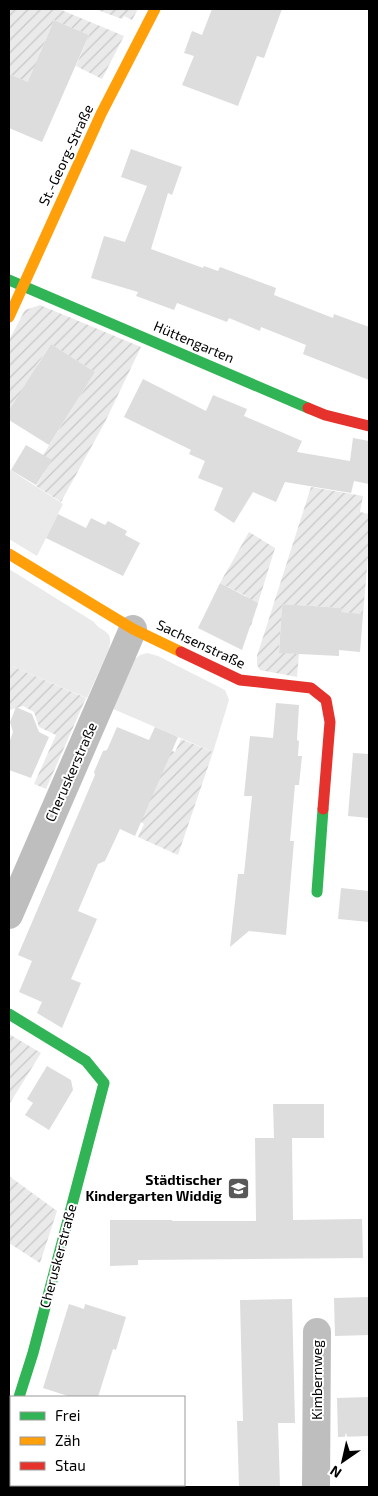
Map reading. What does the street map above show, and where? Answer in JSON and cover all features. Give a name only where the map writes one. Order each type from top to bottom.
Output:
[{"type":"street","name":"St.-Georg-Straße","points":[[9,317],[101,114],[155,9]]},
{"type":"street","name":"Hüttengarten","points":[[9,280],[325,415],[369,426]]},
{"type":"street","name":"Sachsenstraße","points":[[9,554],[134,629],[240,680],[311,688],[326,700],[330,722],[317,892]]},
{"type":"street","name":"Cheruskerstraße","points":[[9,915],[134,629]]},
{"type":"street","name":"Cheruskerstraße","points":[[9,1014],[86,1061],[104,1083],[33,1352],[19,1396]]},
{"type":"street","name":"Kimbernweg","points":[[316,1487],[317,1332]]},
{"type":"shaded area","points":[[9,9],[59,9],[124,36],[102,79],[76,66],[89,35],[54,20],[41,51],[39,87],[9,74]]},
{"type":"shaded area","points":[[95,9],[138,9],[132,20],[124,16],[122,19]]},
{"type":"shaded area","points":[[40,305],[141,347],[105,422],[61,502],[36,486],[44,473],[43,455],[95,372],[51,344],[37,365],[43,368],[23,399],[18,396],[9,410],[9,340],[25,310]]},
{"type":"shaded area","points":[[9,469],[63,504],[37,556],[9,539]]},
{"type":"shaded area","points":[[311,487],[363,496],[360,512],[369,514],[369,546],[363,614],[341,612],[341,608],[282,604],[279,652],[299,654],[297,677],[260,670],[257,665],[257,656]]},
{"type":"shaded area","points":[[249,532],[275,548],[251,626],[235,619],[246,596],[220,583]]},
{"type":"shaded area","points":[[9,569],[94,622],[109,634],[109,649],[87,698],[9,665]]},
{"type":"shaded area","points":[[147,653],[158,656],[225,690],[229,700],[213,752],[111,708],[134,660],[140,655]]},
{"type":"shaded area","points":[[9,665],[86,698],[46,789],[34,784],[56,735],[39,727],[34,712],[23,706],[10,710],[9,713]]},
{"type":"shaded area","points":[[181,739],[213,752],[178,855],[138,837],[144,824],[139,821],[170,750],[175,752]]},
{"type":"shaded area","points":[[9,1034],[41,1053],[10,1103],[9,1103]]},
{"type":"shaded area","points":[[9,1176],[57,1211],[40,1263],[9,1243]]},
{"type":"shaded area","points":[[10,1451],[10,1486],[128,1486],[9,1487]]},
{"type":"building","points":[[212,9],[282,9],[264,58],[257,56],[238,106],[182,85],[194,56],[184,53],[192,31],[202,35]]},
{"type":"building","points":[[54,20],[89,35],[42,142],[9,128],[9,74],[28,82]]},
{"type":"building","points":[[131,149],[182,167],[172,195],[168,193],[151,249],[203,268],[204,266],[218,271],[220,267],[276,288],[274,295],[333,318],[334,314],[369,327],[369,380],[303,354],[306,345],[261,327],[260,331],[229,318],[227,322],[177,303],[174,310],[136,296],[138,292],[91,278],[104,236],[125,242],[147,186],[121,177]]},
{"type":"building","points":[[51,344],[95,372],[49,445],[9,420],[9,410]]},
{"type":"building","points":[[143,379],[206,411],[213,395],[247,409],[244,416],[302,441],[297,452],[350,461],[353,438],[369,441],[369,484],[354,481],[351,493],[285,482],[276,502],[253,492],[234,523],[214,510],[223,488],[198,478],[205,461],[189,454],[191,450],[124,417]]},
{"type":"building","points":[[26,445],[52,460],[36,485],[11,470]]},
{"type":"building","points":[[58,514],[86,528],[91,518],[105,525],[108,521],[127,531],[125,535],[140,543],[123,576],[46,538]]},
{"type":"building","points":[[220,583],[258,603],[242,650],[198,628]]},
{"type":"building","points":[[282,604],[342,608],[341,612],[363,614],[360,652],[339,650],[339,656],[279,653]]},
{"type":"building","points":[[276,703],[299,705],[297,740],[299,741],[298,756],[302,756],[299,785],[295,785],[290,841],[294,841],[286,935],[249,931],[230,947],[238,874],[244,874],[252,796],[244,796],[250,736],[273,738]]},
{"type":"building","points":[[16,707],[32,714],[39,732],[49,737],[31,778],[9,770],[9,743],[13,732],[10,722]]},
{"type":"building","points":[[117,727],[149,740],[155,727],[178,737],[135,836],[120,829],[105,861],[98,864],[78,911],[97,919],[71,979],[81,983],[62,1028],[37,1013],[42,1002],[19,992],[32,961],[18,955],[95,775],[94,772],[103,751],[107,750]]},
{"type":"building","points":[[353,753],[369,754],[369,818],[348,816]]},
{"type":"building","points":[[341,888],[369,891],[369,922],[338,919]]},
{"type":"building","points":[[47,1066],[71,1080],[73,1090],[49,1130],[25,1115],[33,1103],[27,1099]]},
{"type":"building","points":[[273,1104],[324,1104],[324,1138],[274,1138]]},
{"type":"building","points":[[255,1138],[292,1138],[293,1220],[362,1219],[363,1258],[138,1260],[138,1265],[110,1266],[110,1220],[256,1221]]},
{"type":"building","points":[[369,1297],[369,1335],[335,1336],[334,1298]]},
{"type":"building","points":[[292,1299],[295,1423],[278,1423],[280,1487],[239,1487],[237,1421],[243,1421],[240,1300]]},
{"type":"building","points":[[69,1304],[84,1309],[85,1304],[126,1317],[116,1350],[113,1349],[98,1396],[68,1396],[43,1388]]},
{"type":"building","points":[[369,1397],[369,1436],[338,1437],[337,1398]]},
{"type":"traffic: fast","points":[[9,280],[308,408]]},
{"type":"traffic: fast","points":[[317,892],[323,809]]},
{"type":"traffic: fast","points":[[9,1014],[86,1061],[104,1083],[33,1353],[19,1396]]},
{"type":"traffic: slow","points":[[9,317],[101,114],[155,9]]},
{"type":"traffic: slow","points":[[9,554],[133,629],[181,652]]},
{"type":"traffic: jam","points":[[308,408],[325,415],[369,426]]},
{"type":"traffic: jam","points":[[181,652],[240,680],[311,688],[326,700],[330,722],[323,809]]},
{"type":"place","name":"Städtischer Kindergarten Widdig","points":[[238,1188]]}]
